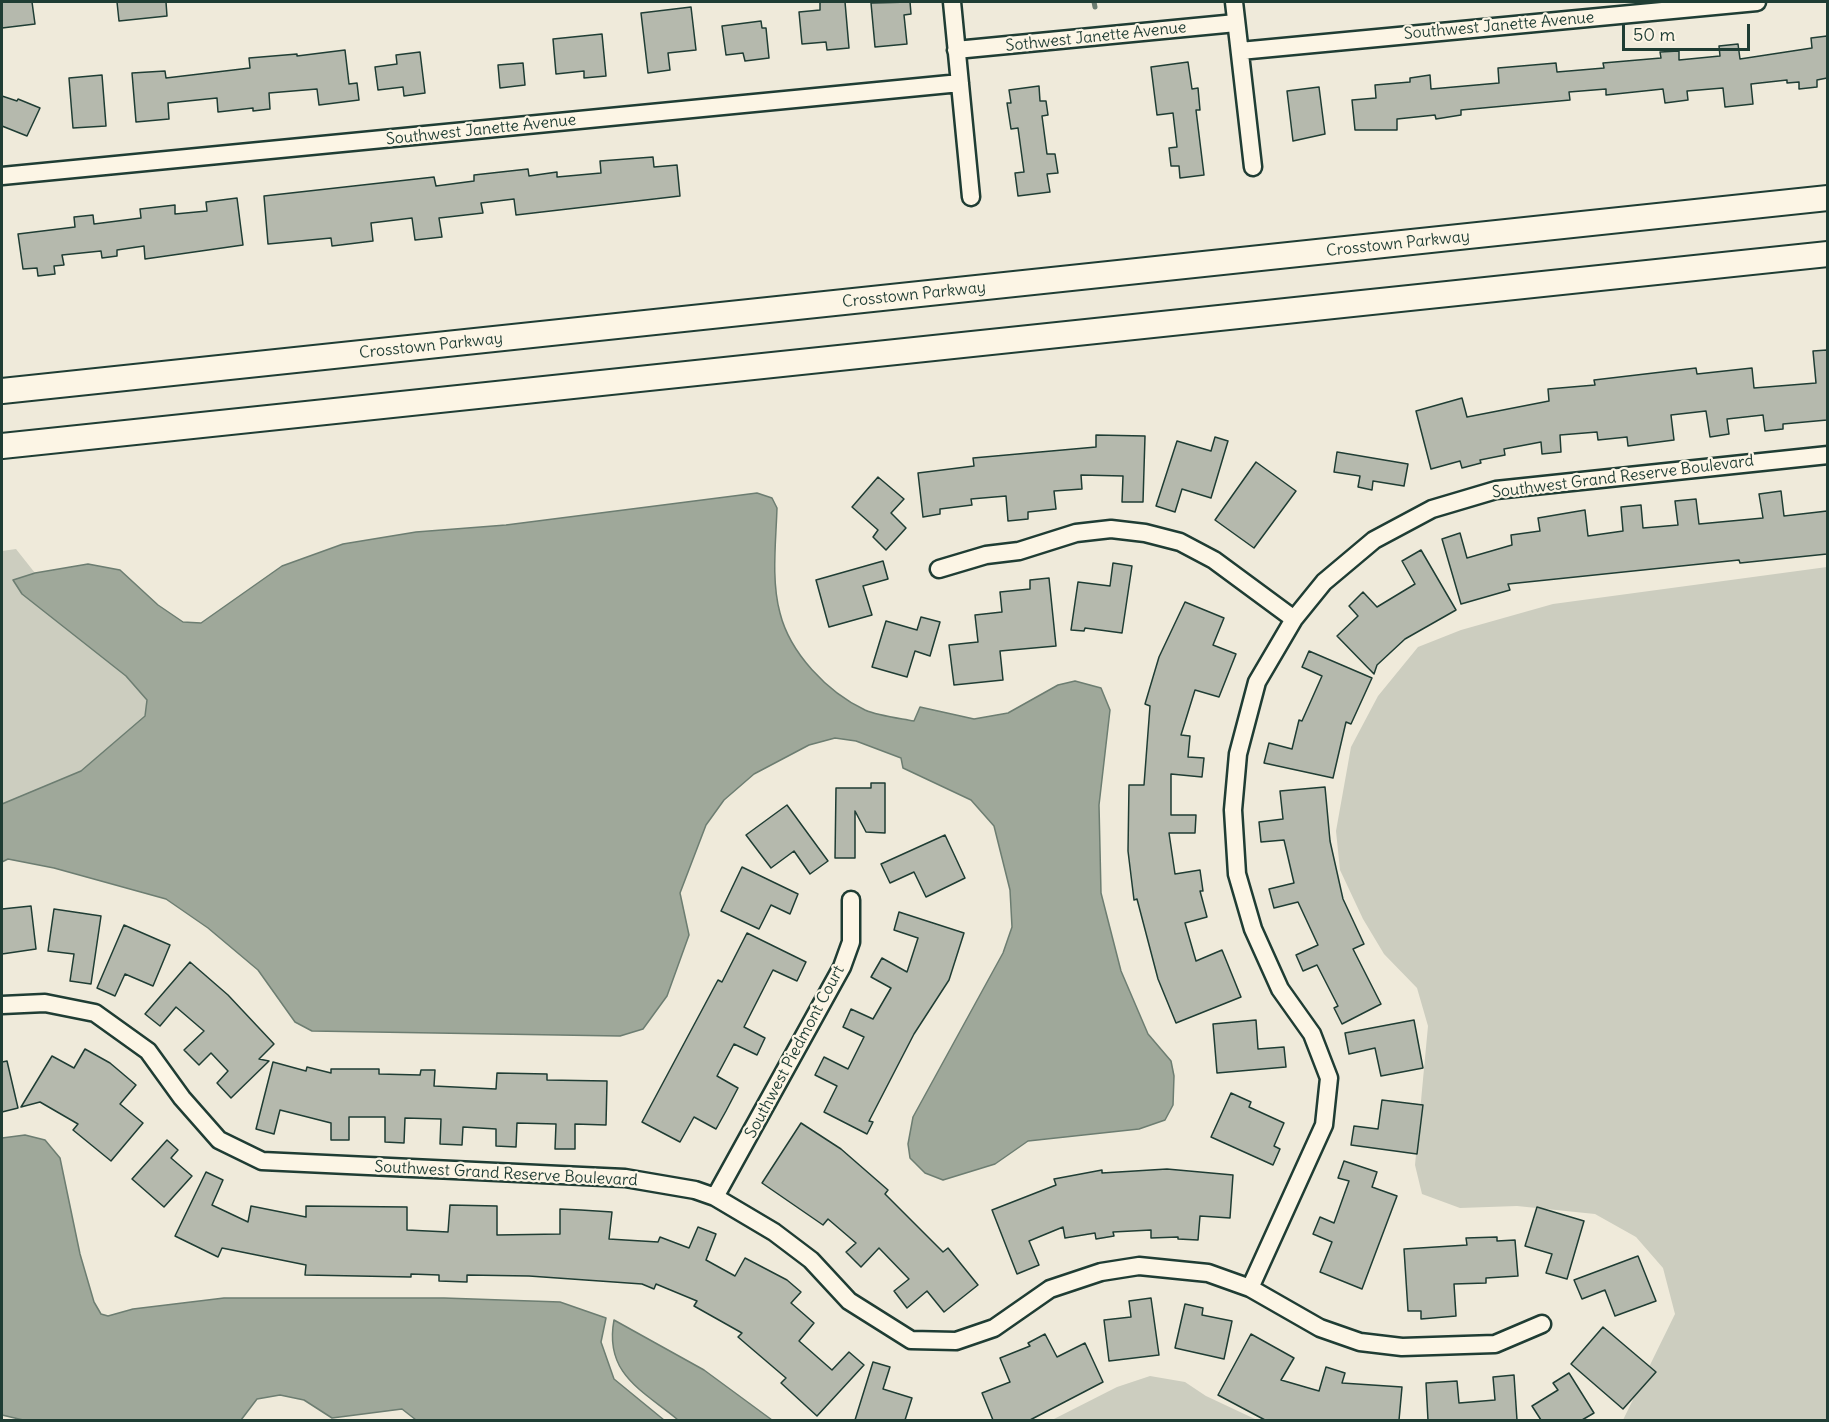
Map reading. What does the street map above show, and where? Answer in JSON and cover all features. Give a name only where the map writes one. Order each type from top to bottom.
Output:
[{"type":"main road","name":"Crosstown Parkway","points":[[2,391],[1827,198]]},
{"type":"main road","points":[[2,446],[1827,254]]},
{"type":"street","points":[[952,2],[971,197]]},
{"type":"street","points":[[1234,2],[1253,166]]},
{"type":"street","name":"Southwest Janette Avenue","points":[[1240,51],[1757,2]]},
{"type":"street","name":"Sothwest Janette Avenue","points":[[956,50],[1236,23]]},
{"type":"street","name":"Southwest Janette Avenue","points":[[2,176],[960,83]]},
{"type":"street","name":"Southwest Grand Reserve Boulevard","points":[[2,1005],[45,1003],[96,1013],[148,1051],[182,1098],[219,1140],[262,1161],[625,1178],[695,1190],[715,1197],[774,1232],[812,1260],[849,1301],[911,1341],[956,1341],[994,1328],[1050,1289],[1101,1272],[1139,1266],[1208,1273],[1250,1288],[1324,1125],[1329,1078],[1312,1034],[1280,989],[1253,929],[1237,874],[1233,810],[1238,754],[1257,682],[1294,619],[1324,582],[1374,540],[1432,509],[1496,490],[1827,454]]},
{"type":"street","points":[[939,569],[986,555],[1019,550],[1076,533],[1111,529],[1145,532],[1180,542],[1214,560],[1294,619]]},
{"type":"street","name":"Southwest Piedmont Court","points":[[715,1197],[842,967],[851,942],[851,900]]},
{"type":"street","points":[[1250,1288],[1320,1328],[1360,1342],[1402,1347],[1495,1344],[1542,1324]]},
{"type":"shaded area","points":[[757,493],[772,498],[777,508],[776,587],[777,600],[785,628],[801,657],[812,670],[837,693],[865,710],[914,721],[920,707],[974,719],[1008,713],[1058,685],[1075,681],[1101,688],[1110,710],[1099,805],[1101,893],[1121,971],[1148,1034],[1171,1061],[1174,1076],[1173,1105],[1165,1120],[1139,1129],[1028,1141],[995,1164],[943,1180],[925,1173],[910,1158],[908,1144],[913,1117],[1003,953],[1012,927],[1010,890],[994,826],[971,800],[903,768],[901,758],[856,741],[835,738],[809,745],[754,774],[724,800],[706,825],[680,893],[689,935],[667,996],[643,1029],[620,1036],[312,1031],[295,1022],[258,970],[208,928],[166,899],[54,868],[8,859],[2,862],[2,804],[81,771],[145,716],[147,700],[126,676],[22,594],[13,580],[35,573],[88,564],[120,570],[158,605],[183,622],[201,623],[282,566],[343,544],[416,532],[506,525]]},
{"type":"shaded area","points":[[16,549],[35,573],[14,580],[126,676],[147,700],[145,715],[81,771],[2,804],[2,551]]},
{"type":"shaded area","points":[[1827,567],[1827,1420],[1623,1420],[1675,1314],[1663,1268],[1636,1237],[1595,1214],[1517,1206],[1460,1208],[1422,1194],[1415,1165],[1428,1026],[1417,988],[1384,954],[1363,919],[1340,870],[1336,831],[1351,747],[1378,696],[1418,647],[1461,630],[1553,604]]},
{"type":"shaded area","points":[[25,1135],[45,1140],[60,1158],[80,1254],[94,1302],[101,1314],[108,1316],[133,1309],[224,1298],[444,1298],[560,1302],[606,1318],[601,1342],[614,1379],[664,1420],[416,1420],[402,1409],[332,1418],[304,1400],[280,1395],[257,1399],[241,1420],[23,1420],[2,1415],[2,1138]]},
{"type":"shaded area","points":[[614,1320],[704,1370],[772,1420],[678,1420],[639,1389],[620,1367],[612,1339]]},
{"type":"shaded area","points":[[1150,1376],[1185,1382],[1206,1396],[1257,1420],[1052,1420],[1117,1387]]},
{"type":"building","points":[[2,2],[32,2],[35,24],[2,28]]},
{"type":"building","points":[[117,2],[166,2],[167,16],[119,21]]},
{"type":"building","points":[[820,2],[845,2],[849,48],[827,50],[826,42],[802,44],[799,12],[820,10]]},
{"type":"building","points":[[910,2],[911,14],[904,15],[907,44],[875,47],[871,3]]},
{"type":"building","points":[[691,7],[696,50],[668,53],[670,70],[648,73],[641,13]]},
{"type":"building","points":[[761,21],[762,28],[766,28],[769,58],[745,61],[743,53],[726,55],[722,26]]},
{"type":"building","points":[[602,34],[606,76],[584,78],[584,71],[556,74],[553,39]]},
{"type":"building","points":[[1827,36],[1827,78],[1817,80],[1817,87],[1799,89],[1799,82],[1787,83],[1787,80],[1751,84],[1753,104],[1725,107],[1723,88],[1687,91],[1688,100],[1665,103],[1663,89],[1606,95],[1606,89],[1569,92],[1570,100],[1461,110],[1461,115],[1436,119],[1435,115],[1397,119],[1397,130],[1355,130],[1352,100],[1376,98],[1375,85],[1410,82],[1410,78],[1430,75],[1431,89],[1499,83],[1498,68],[1556,63],[1557,72],[1604,68],[1603,63],[1661,58],[1660,52],[1679,51],[1679,60],[1720,56],[1719,46],[1738,44],[1740,59],[1812,48],[1811,38]]},
{"type":"building","points":[[345,50],[349,84],[357,83],[359,100],[319,105],[317,89],[269,93],[270,109],[253,111],[253,108],[218,112],[217,98],[168,103],[169,119],[136,122],[132,73],[165,71],[166,78],[250,68],[249,58],[297,54],[297,56]]},
{"type":"building","points":[[420,52],[425,93],[404,96],[403,87],[378,90],[375,67],[397,64],[396,55]]},
{"type":"building","points":[[1188,62],[1192,89],[1198,88],[1200,110],[1196,110],[1204,175],[1180,178],[1179,166],[1171,166],[1169,148],[1177,147],[1173,113],[1157,115],[1151,67]]},
{"type":"building","points":[[523,63],[525,85],[500,88],[498,65]]},
{"type":"building","points":[[102,75],[106,126],[73,128],[69,78]]},
{"type":"building","points":[[1039,86],[1040,101],[1046,101],[1048,115],[1042,116],[1047,154],[1055,154],[1058,173],[1047,174],[1050,192],[1018,196],[1015,173],[1024,172],[1018,128],[1011,129],[1007,103],[1011,103],[1009,90]]},
{"type":"building","points":[[1319,87],[1325,134],[1293,141],[1287,91]]},
{"type":"building","points":[[2,96],[17,101],[18,99],[40,108],[27,136],[2,126]]},
{"type":"building","points":[[653,157],[654,167],[677,165],[680,196],[516,215],[514,199],[481,203],[483,213],[439,218],[442,237],[415,240],[412,218],[371,223],[373,241],[332,246],[331,238],[268,244],[264,196],[434,177],[436,186],[474,181],[474,175],[528,169],[529,176],[557,172],[557,177],[601,173],[600,161]]},
{"type":"building","points":[[237,198],[243,245],[145,259],[144,246],[117,250],[117,256],[102,258],[101,251],[62,255],[64,265],[54,266],[55,274],[38,276],[37,268],[23,269],[18,234],[75,227],[74,217],[93,215],[94,224],[141,218],[140,209],[175,205],[175,214],[207,211],[206,202]]},
{"type":"building","points":[[1827,350],[1827,420],[1783,424],[1783,429],[1765,431],[1763,415],[1727,419],[1729,434],[1710,437],[1706,411],[1671,415],[1674,440],[1628,446],[1627,437],[1598,440],[1597,432],[1560,435],[1561,452],[1542,454],[1541,442],[1504,449],[1505,455],[1480,460],[1481,463],[1462,468],[1460,461],[1431,469],[1416,411],[1462,398],[1467,417],[1549,401],[1548,389],[1595,385],[1594,380],[1696,368],[1697,374],[1752,368],[1754,388],[1816,383],[1813,351]]},
{"type":"building","points":[[1096,435],[1145,436],[1143,502],[1122,502],[1123,476],[1081,475],[1082,489],[1054,491],[1056,509],[1028,512],[1028,519],[1008,521],[1006,496],[971,499],[972,505],[940,509],[940,514],[923,517],[918,473],[974,466],[973,458],[1096,447]]},
{"type":"building","points":[[1215,437],[1228,441],[1211,498],[1182,489],[1175,512],[1156,506],[1177,441],[1211,451]]},
{"type":"building","points":[[1337,452],[1408,464],[1404,486],[1373,481],[1372,490],[1358,487],[1360,476],[1334,472]]},
{"type":"building","points":[[1256,462],[1296,491],[1254,548],[1215,520]]},
{"type":"building","points":[[878,477],[904,499],[891,513],[906,528],[886,550],[873,537],[878,530],[852,507]]},
{"type":"building","points":[[1781,491],[1784,516],[1827,511],[1827,554],[1740,563],[1739,560],[1508,584],[1510,590],[1461,604],[1442,539],[1460,533],[1467,558],[1512,545],[1511,535],[1540,531],[1538,518],[1585,510],[1588,536],[1623,531],[1621,507],[1641,505],[1643,528],[1678,525],[1675,501],[1696,499],[1699,524],[1763,518],[1759,494]]},
{"type":"building","points":[[1421,550],[1456,610],[1405,639],[1377,665],[1374,674],[1337,636],[1358,616],[1349,606],[1363,592],[1377,607],[1415,584],[1402,561]]},
{"type":"building","points":[[883,561],[888,579],[863,586],[872,615],[829,627],[816,580]]},
{"type":"building","points":[[1113,563],[1132,566],[1122,633],[1085,628],[1084,631],[1071,630],[1078,582],[1110,586]]},
{"type":"building","points":[[1049,578],[1056,646],[1000,651],[1003,680],[954,685],[949,645],[978,642],[975,615],[1002,612],[1000,592],[1030,589],[1030,580]]},
{"type":"building","points":[[1185,602],[1224,618],[1213,645],[1236,654],[1219,697],[1195,690],[1181,735],[1190,736],[1188,757],[1204,758],[1202,777],[1171,774],[1171,815],[1196,815],[1195,833],[1169,833],[1175,874],[1200,870],[1203,891],[1200,891],[1207,917],[1185,923],[1196,961],[1222,950],[1241,997],[1176,1023],[1158,979],[1137,899],[1134,900],[1128,851],[1129,785],[1144,785],[1150,706],[1145,704],[1159,657]]},
{"type":"building","points":[[921,617],[940,622],[930,656],[915,651],[907,677],[872,667],[886,621],[917,630]]},
{"type":"building","points":[[1309,651],[1372,678],[1351,724],[1346,722],[1333,778],[1264,763],[1269,743],[1292,749],[1299,720],[1302,721],[1322,676],[1302,667]]},
{"type":"building","points":[[871,783],[885,783],[885,833],[866,832],[855,811],[855,858],[835,858],[836,788],[871,788]]},
{"type":"building","points":[[1325,787],[1330,841],[1343,899],[1364,944],[1353,949],[1381,1004],[1342,1024],[1334,1008],[1338,1006],[1317,965],[1303,971],[1296,955],[1318,945],[1298,902],[1274,908],[1269,889],[1294,883],[1284,840],[1261,842],[1259,822],[1283,819],[1280,791]]},
{"type":"building","points":[[787,805],[828,861],[810,874],[794,851],[771,868],[746,835]]},
{"type":"building","points":[[945,835],[965,878],[926,897],[914,872],[890,883],[881,864]]},
{"type":"building","points":[[742,867],[798,894],[790,914],[771,905],[759,929],[721,911]]},
{"type":"building","points":[[31,906],[36,949],[2,954],[2,909]]},
{"type":"building","points":[[54,909],[101,916],[91,984],[70,981],[74,954],[48,951]]},
{"type":"building","points":[[899,912],[964,933],[949,980],[914,1034],[869,1121],[873,1122],[867,1134],[824,1112],[837,1086],[815,1075],[824,1057],[848,1069],[864,1037],[843,1027],[851,1009],[873,1019],[891,988],[871,977],[882,958],[907,972],[918,938],[894,930]]},
{"type":"building","points":[[124,925],[170,945],[153,986],[125,974],[115,996],[97,988]]},
{"type":"building","points":[[747,933],[806,962],[797,981],[773,970],[744,1027],[765,1038],[757,1055],[734,1044],[717,1076],[738,1088],[726,1111],[716,1129],[694,1117],[680,1142],[642,1122],[718,980],[722,982]]},
{"type":"building","points":[[190,962],[228,995],[274,1044],[259,1059],[269,1061],[231,1098],[217,1083],[228,1071],[211,1053],[199,1065],[184,1050],[204,1031],[176,1007],[160,1026],[145,1014]]},
{"type":"building","points":[[1256,1020],[1258,1049],[1284,1047],[1286,1067],[1217,1073],[1213,1024]]},
{"type":"building","points":[[1414,1020],[1423,1068],[1381,1076],[1375,1048],[1349,1054],[1345,1033]]},
{"type":"building","points":[[85,1049],[110,1063],[136,1085],[120,1104],[143,1123],[111,1161],[73,1130],[78,1124],[40,1102],[21,1107],[52,1056],[74,1068]]},
{"type":"building","points":[[7,1061],[18,1108],[2,1112],[2,1062]]},
{"type":"building","points":[[273,1062],[306,1071],[307,1067],[331,1073],[331,1069],[379,1069],[379,1074],[420,1075],[421,1070],[435,1070],[434,1086],[496,1089],[497,1073],[547,1074],[547,1080],[607,1081],[606,1125],[575,1124],[575,1149],[555,1149],[556,1124],[517,1123],[516,1147],[496,1146],[496,1129],[463,1127],[462,1145],[440,1144],[441,1119],[405,1118],[404,1143],[385,1142],[385,1117],[349,1117],[349,1140],[331,1140],[331,1123],[280,1110],[274,1134],[256,1129]]},
{"type":"building","points":[[1231,1093],[1251,1102],[1249,1107],[1284,1123],[1274,1146],[1280,1149],[1273,1165],[1211,1137]]},
{"type":"building","points":[[1382,1100],[1423,1105],[1417,1154],[1351,1145],[1354,1126],[1378,1129]]},
{"type":"building","points":[[801,1123],[841,1149],[888,1190],[885,1194],[943,1252],[948,1248],[978,1285],[944,1312],[927,1291],[907,1308],[894,1291],[909,1279],[879,1248],[861,1267],[846,1252],[856,1243],[828,1219],[823,1225],[762,1183]]},
{"type":"building","points":[[167,1140],[178,1150],[171,1158],[192,1176],[164,1207],[132,1179]]},
{"type":"building","points":[[1344,1161],[1377,1172],[1372,1187],[1397,1196],[1362,1289],[1320,1272],[1332,1242],[1313,1234],[1320,1217],[1334,1223],[1349,1181],[1338,1178]]},
{"type":"building","points":[[1167,1169],[1233,1175],[1230,1218],[1200,1216],[1198,1240],[1178,1239],[1178,1237],[1151,1238],[1151,1230],[1113,1232],[1114,1236],[1096,1239],[1095,1233],[1065,1238],[1063,1227],[1029,1241],[1039,1265],[1017,1274],[992,1210],[1056,1185],[1054,1179],[1102,1170],[1102,1173]]},
{"type":"building","points":[[206,1172],[223,1180],[212,1205],[248,1222],[251,1206],[306,1217],[306,1206],[407,1207],[407,1230],[448,1232],[450,1205],[497,1206],[497,1235],[560,1234],[560,1209],[581,1210],[612,1212],[609,1239],[658,1242],[660,1237],[689,1248],[698,1227],[716,1234],[706,1260],[735,1276],[745,1258],[787,1280],[801,1292],[791,1303],[814,1323],[799,1341],[832,1370],[849,1352],[864,1365],[817,1416],[781,1383],[786,1378],[738,1337],[742,1333],[694,1306],[697,1301],[656,1284],[654,1289],[642,1284],[529,1276],[467,1275],[467,1282],[439,1281],[439,1275],[411,1274],[411,1277],[305,1275],[306,1265],[222,1248],[218,1257],[175,1236]]},
{"type":"building","points":[[1537,1207],[1584,1221],[1567,1279],[1546,1273],[1552,1254],[1525,1246]]},
{"type":"building","points":[[1497,1237],[1497,1241],[1515,1240],[1518,1276],[1486,1278],[1486,1283],[1454,1284],[1456,1316],[1421,1319],[1421,1311],[1408,1311],[1404,1249],[1467,1245],[1466,1238]]},
{"type":"building","points":[[1638,1256],[1656,1301],[1615,1316],[1605,1290],[1582,1299],[1574,1280]]},
{"type":"building","points":[[1151,1298],[1159,1355],[1109,1361],[1104,1320],[1131,1317],[1129,1301]]},
{"type":"building","points":[[1185,1304],[1203,1308],[1202,1315],[1232,1321],[1224,1359],[1175,1348]]},
{"type":"building","points":[[1603,1327],[1656,1372],[1623,1409],[1571,1364]]},
{"type":"building","points":[[1045,1334],[1057,1357],[1085,1343],[1103,1382],[1030,1420],[993,1420],[982,1393],[1010,1382],[1000,1358],[1030,1346],[1028,1343]]},
{"type":"building","points":[[1251,1334],[1294,1358],[1281,1380],[1319,1391],[1326,1367],[1345,1373],[1342,1383],[1402,1387],[1399,1420],[1265,1420],[1218,1395]]},
{"type":"building","points":[[873,1362],[890,1367],[883,1389],[912,1398],[905,1420],[855,1420]]},
{"type":"building","points":[[1569,1373],[1594,1413],[1582,1420],[1541,1420],[1532,1406],[1558,1390],[1553,1383]]},
{"type":"building","points":[[1514,1375],[1517,1420],[1428,1420],[1426,1383],[1457,1381],[1459,1403],[1495,1400],[1493,1377]]},
{"type":"waterway","points":[[1094,2],[1095,7]]}]
